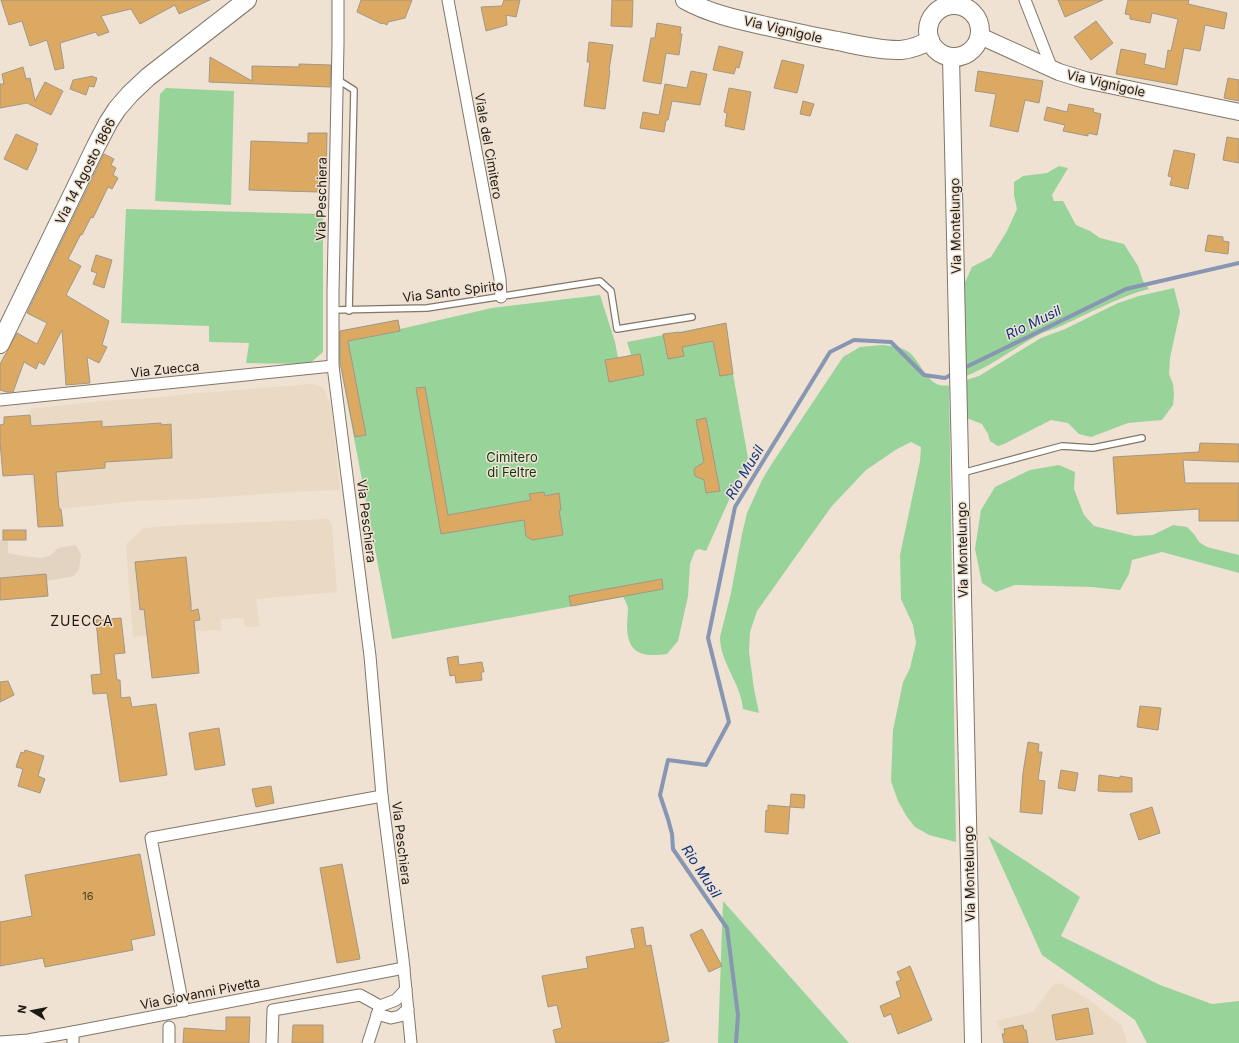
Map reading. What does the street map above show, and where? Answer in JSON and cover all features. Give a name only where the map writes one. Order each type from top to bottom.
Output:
[{"type":"main road","name":"Via 14 Agosto 1866","points":[[0,344],[96,146],[117,109],[130,94],[148,78],[247,0]]},
{"type":"main road","name":"Via Vignigole","points":[[685,0],[713,12],[741,20],[870,48],[902,50],[924,44],[930,40]]},
{"type":"main road","points":[[954,2],[969,9],[974,14],[980,29],[980,36],[977,44],[972,50],[958,57],[944,55],[938,51],[933,46],[928,32],[929,24],[933,16],[942,8],[954,2]]},
{"type":"street","name":"Via Peschiera","points":[[338,0],[333,366],[370,656],[382,796],[404,968],[411,1043]]},
{"type":"street","name":"Viale del Cimitero","points":[[448,0],[500,280],[501,297]]},
{"type":"street","points":[[1025,0],[1052,69]]},
{"type":"street","name":"Via Vignigole","points":[[980,36],[1052,69],[1086,80],[1239,112]]},
{"type":"street","name":"Via Montelungo","points":[[951,57],[973,1043]]},
{"type":"street","name":"Via Zuecca","points":[[0,400],[333,366]]},
{"type":"street","points":[[184,1011],[151,838],[382,796]]},
{"type":"street","name":"Via Giovanni Pivetta","points":[[0,1042],[73,1037],[184,1011],[404,968]]},
{"type":"street","points":[[368,1043],[379,1010],[396,1000],[406,989]]},
{"type":"street","points":[[272,1043],[273,1010],[360,995],[391,1018],[400,1016],[408,1009]]},
{"type":"street","points":[[169,1027],[169,1043]]},
{"type":"lane","points":[[337,80],[354,90],[349,311]]},
{"type":"lane","name":"Via Santo Spirito","points":[[333,310],[349,311],[427,308],[600,281],[611,291],[617,329],[692,317]]},
{"type":"lane","points":[[960,474],[1062,446],[1093,448],[1142,438]]},
{"type":"shaded area","points":[[311,384],[323,387],[331,405],[340,490],[136,501],[59,509],[58,490],[35,491],[30,474],[27,436],[32,436],[30,409],[112,400],[154,398]]},
{"type":"shaded area","points":[[329,519],[332,526],[337,592],[256,599],[260,627],[245,627],[244,619],[241,618],[221,619],[221,630],[133,637],[126,544],[144,528]]},
{"type":"shaded area","points":[[0,540],[8,540],[8,553],[41,558],[51,555],[58,548],[76,545],[81,555],[79,569],[74,576],[47,581],[48,596],[0,600]]},
{"type":"shaded area","points":[[1060,983],[1088,999],[1122,1026],[1127,1043],[1004,1043],[996,1021],[1033,1012],[1053,985]]},
{"type":"green space","points":[[166,88],[234,91],[231,205],[155,201],[160,94]]},
{"type":"green space","points":[[1059,166],[1068,168],[1052,195],[1054,201],[1063,201],[1076,225],[1090,231],[1100,238],[1124,244],[1138,266],[1143,281],[1149,289],[1115,301],[1040,334],[991,364],[964,377],[961,291],[972,267],[991,257],[1007,231],[1017,209],[1014,195],[1014,182],[1023,176],[1047,173]]},
{"type":"green space","points":[[126,209],[323,214],[323,352],[309,364],[246,363],[249,343],[209,342],[209,326],[121,323]]},
{"type":"green space","points":[[1174,288],[1180,312],[1170,358],[1169,374],[1173,384],[1174,395],[1173,405],[1162,420],[1128,423],[1091,437],[1079,434],[1068,423],[1051,420],[998,446],[990,441],[982,424],[964,417],[963,385],[966,380],[979,376],[1041,338],[1065,329],[1118,303],[1139,296]]},
{"type":"green space","name":"Cimitero di Feltre","points":[[600,295],[615,342],[618,358],[631,355],[627,342],[726,323],[733,374],[748,458],[706,551],[699,549],[695,551],[690,564],[688,596],[678,641],[667,654],[644,654],[634,649],[628,636],[628,608],[623,597],[392,639],[334,332],[398,320],[400,329],[492,308]]},
{"type":"green space","points":[[883,345],[904,349],[910,353],[932,380],[940,385],[949,386],[956,842],[929,835],[915,827],[907,817],[898,801],[891,781],[893,730],[903,682],[910,668],[916,643],[913,625],[901,599],[900,555],[920,461],[921,447],[911,442],[897,449],[866,470],[832,506],[757,611],[750,632],[749,652],[759,713],[743,709],[739,690],[723,656],[721,646],[720,637],[731,593],[747,513],[762,480],[843,357],[860,347]]},
{"type":"green space","points":[[1059,465],[1075,472],[1074,489],[1084,515],[1094,526],[1135,536],[1153,535],[1173,525],[1187,527],[1199,542],[1207,547],[1239,555],[1239,573],[1162,552],[1132,560],[1129,574],[1120,590],[1092,587],[1015,585],[996,592],[982,583],[975,549],[981,510],[995,487],[1030,470]]},
{"type":"green space","points":[[988,836],[1080,897],[1061,936],[1160,985],[1212,1004],[1239,1001],[1239,1043],[1147,1043],[1135,1020],[1042,955]]},
{"type":"green space","points":[[723,901],[849,1043],[718,1043]]},
{"type":"building","points":[[1,0],[210,0],[179,14],[175,5],[140,24],[131,9],[101,16],[109,32],[98,36],[96,32],[60,43],[64,68],[55,70],[47,40],[30,46],[22,21],[9,25]]},
{"type":"building","points":[[361,0],[412,0],[405,18],[388,22],[387,25],[357,12]]},
{"type":"building","points":[[504,0],[520,0],[516,17],[506,15],[507,25],[486,31],[481,7],[502,6]]},
{"type":"building","points":[[612,0],[633,0],[632,27],[611,26]]},
{"type":"building","points":[[1058,0],[1103,0],[1065,17]]},
{"type":"building","points":[[1128,0],[1189,0],[1188,4],[1227,13],[1224,29],[1205,25],[1200,51],[1184,48],[1177,85],[1116,74],[1121,49],[1146,54],[1144,64],[1165,69],[1168,50],[1171,51],[1178,19],[1152,13],[1150,23],[1130,19],[1130,15],[1125,14]]},
{"type":"building","points":[[1096,21],[1113,43],[1091,60],[1074,37]]},
{"type":"building","points":[[657,23],[681,27],[680,34],[682,34],[679,55],[666,53],[661,84],[643,81],[651,38],[655,38]]},
{"type":"building","points":[[589,42],[613,45],[605,109],[584,106],[590,62],[587,62]]},
{"type":"building","points":[[719,46],[743,52],[739,68],[736,67],[734,74],[713,70]]},
{"type":"building","points":[[210,57],[252,81],[252,66],[299,67],[299,64],[331,65],[330,87],[209,82]]},
{"type":"building","points":[[782,60],[804,65],[797,93],[774,88]]},
{"type":"building","points":[[23,67],[26,79],[30,78],[35,101],[45,82],[63,91],[51,115],[27,103],[0,108],[0,84],[4,84],[2,74]]},
{"type":"building","points":[[691,71],[707,74],[700,105],[672,101],[664,132],[640,128],[643,112],[659,115],[665,84],[687,88]]},
{"type":"building","points":[[978,71],[1043,81],[1039,103],[1025,100],[1018,132],[990,126],[996,94],[975,91]]},
{"type":"building","points":[[93,76],[97,78],[94,87],[89,86],[86,95],[70,89],[73,80]]},
{"type":"building","points":[[1228,78],[1239,80],[1239,101],[1224,98]]},
{"type":"building","points":[[729,88],[751,92],[744,130],[725,126],[727,113],[724,112]]},
{"type":"building","points":[[803,101],[814,104],[810,116],[800,114]]},
{"type":"building","points":[[1069,104],[1094,109],[1093,112],[1101,114],[1097,135],[1088,133],[1088,136],[1063,131],[1065,125],[1044,120],[1047,107],[1067,112]]},
{"type":"building","points":[[308,133],[327,133],[326,181],[320,181],[319,192],[249,190],[251,141],[308,143]]},
{"type":"building","points":[[16,134],[38,144],[27,170],[4,159]]},
{"type":"building","points":[[1227,137],[1239,139],[1239,163],[1223,160]]},
{"type":"building","points":[[1174,150],[1195,154],[1188,189],[1170,185],[1172,177],[1168,176]]},
{"type":"building","points":[[104,154],[114,159],[111,165],[116,168],[113,175],[118,178],[112,189],[108,187],[93,218],[91,217],[68,259],[81,266],[66,295],[109,321],[102,345],[107,347],[99,363],[87,357],[90,383],[66,385],[62,330],[44,365],[39,362],[36,369],[24,362],[13,392],[0,390],[0,364],[17,333],[37,344],[47,323],[27,313]]},
{"type":"building","points":[[1208,235],[1223,237],[1223,241],[1229,242],[1228,254],[1205,251]]},
{"type":"building","points":[[96,255],[112,260],[104,288],[93,284],[97,273],[91,271]]},
{"type":"building","points":[[398,320],[400,331],[348,341],[366,435],[355,437],[340,362],[340,331]]},
{"type":"building","points":[[726,323],[733,374],[720,376],[713,341],[682,347],[684,356],[668,359],[663,334],[679,333]]},
{"type":"building","points":[[640,354],[644,375],[609,382],[605,360]]},
{"type":"building","points":[[425,387],[448,515],[531,500],[529,494],[544,492],[545,496],[559,493],[561,510],[559,510],[563,535],[532,540],[526,536],[524,520],[441,534],[416,388]]},
{"type":"building","points":[[30,415],[31,426],[102,421],[102,427],[161,423],[161,425],[171,424],[172,458],[105,462],[105,468],[56,472],[59,509],[61,509],[63,526],[38,527],[34,474],[3,476],[0,442],[0,425],[4,424],[4,417]]},
{"type":"building","points":[[706,418],[720,491],[706,493],[704,480],[695,476],[694,471],[695,468],[704,462],[696,420]]},
{"type":"building","points":[[1200,443],[1239,444],[1239,462],[1183,460],[1185,483],[1239,483],[1239,521],[1199,521],[1199,509],[1117,514],[1113,457],[1199,452]]},
{"type":"building","points":[[3,530],[26,530],[26,540],[3,540]]},
{"type":"building","points":[[186,557],[191,611],[198,609],[200,620],[194,621],[199,673],[152,678],[144,609],[140,610],[135,562]]},
{"type":"building","points":[[46,574],[48,596],[0,600],[0,578]]},
{"type":"building","points":[[662,579],[663,589],[571,606],[569,596]]},
{"type":"building","points":[[121,618],[125,653],[114,654],[117,680],[120,680],[121,698],[130,697],[132,707],[156,704],[167,775],[120,782],[107,693],[93,694],[91,675],[101,674],[96,620]]},
{"type":"building","points":[[458,656],[459,665],[482,662],[484,672],[481,672],[482,680],[456,683],[455,675],[450,676],[447,658]]},
{"type":"building","points":[[8,681],[14,695],[0,702],[0,682]]},
{"type":"building","points":[[1140,706],[1161,708],[1158,730],[1137,727]]},
{"type":"building","points":[[219,728],[225,765],[195,770],[189,733]]},
{"type":"building","points":[[1028,742],[1039,744],[1038,752],[1042,752],[1038,780],[1045,781],[1042,814],[1020,812],[1023,773]]},
{"type":"building","points":[[25,750],[44,756],[38,776],[45,779],[40,793],[18,786],[23,769],[16,767],[21,752],[24,753]]},
{"type":"building","points":[[1061,770],[1078,773],[1075,791],[1058,788]]},
{"type":"building","points":[[1099,775],[1132,778],[1132,792],[1098,791]]},
{"type":"building","points":[[271,786],[274,803],[256,807],[252,789]]},
{"type":"building","points":[[791,794],[805,795],[804,808],[790,807]]},
{"type":"building","points":[[768,805],[790,807],[788,834],[765,832],[766,810],[768,811]]},
{"type":"building","points":[[1152,807],[1160,833],[1139,840],[1130,814]]},
{"type":"building","points":[[140,854],[155,935],[131,940],[133,950],[45,967],[43,958],[0,966],[0,922],[32,916],[25,875]]},
{"type":"building","points":[[342,864],[360,959],[337,963],[320,868]]},
{"type":"building","points":[[643,927],[646,946],[651,945],[669,1041],[660,1043],[556,1043],[553,1030],[562,1028],[557,1005],[548,1007],[542,976],[588,968],[586,957],[635,948],[631,929]]},
{"type":"building","points":[[702,929],[722,966],[709,972],[690,935]]},
{"type":"building","points":[[910,966],[932,1020],[898,1034],[891,1014],[884,1017],[880,1006],[901,997],[896,982],[901,980],[897,972]]},
{"type":"building","points":[[1088,1008],[1093,1034],[1056,1040],[1052,1015]]},
{"type":"building","points":[[226,1017],[250,1017],[249,1043],[183,1043],[184,1028],[226,1031]]},
{"type":"building","points":[[293,1025],[323,1025],[323,1043],[292,1043]]},
{"type":"building","points":[[1023,1025],[1024,1030],[1026,1030],[1028,1043],[1004,1043],[1002,1034],[1005,1034],[1004,1029]]},
{"type":"waterway","name":"Rio Musil","points":[[962,369],[1126,289],[1239,263]]},
{"type":"waterway","name":"Rio Musil","points":[[736,1043],[738,1015],[727,928],[673,849],[672,834],[660,795],[668,760],[706,765],[729,722],[708,638],[735,507],[830,352],[854,340],[891,342],[924,375],[945,378],[954,373]]},
{"type":"district","name":"ZUECCA","points":[[82,620]]}]
